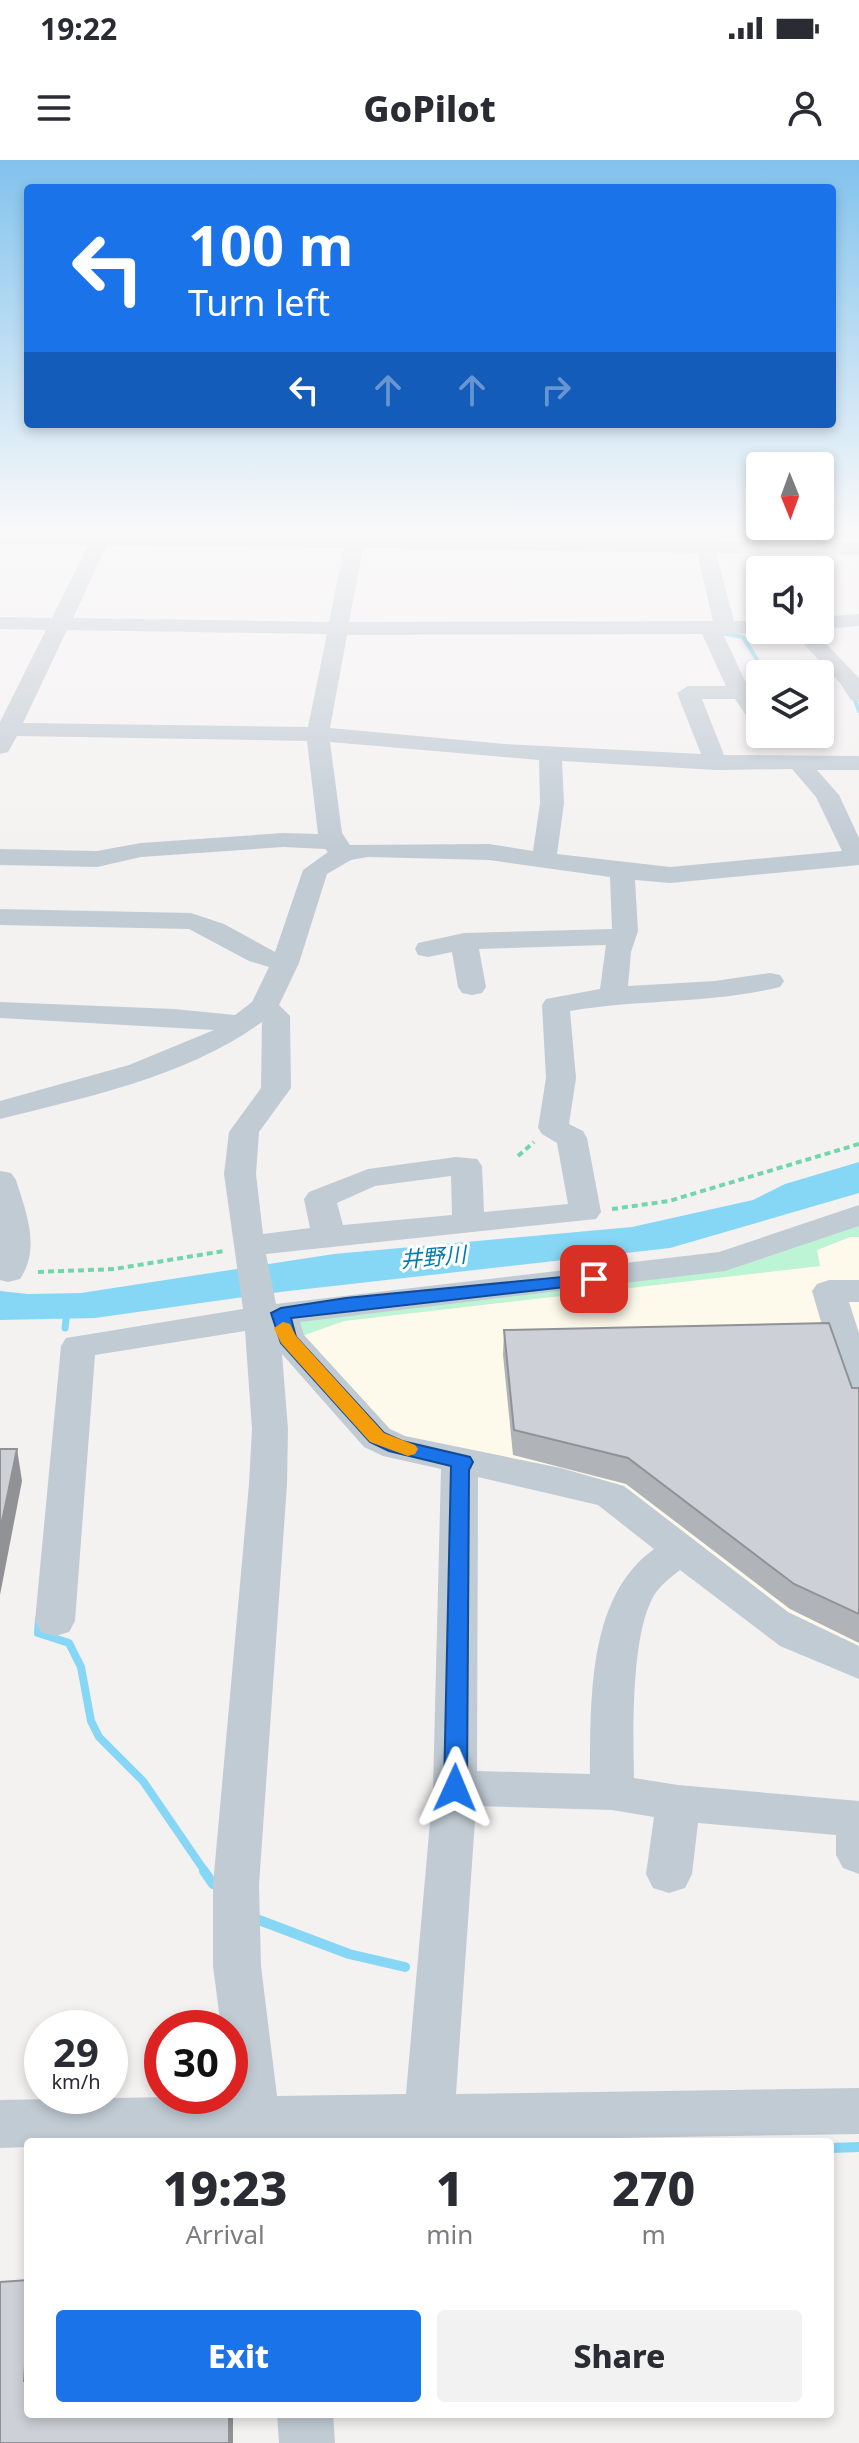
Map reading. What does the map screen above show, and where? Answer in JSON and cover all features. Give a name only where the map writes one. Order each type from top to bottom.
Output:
[{"type":"street","points":[[53,635],[3,735],[318,734],[550,754],[716,763],[859,763]]},
{"type":"street","points":[[336,635],[318,734],[338,847]]},
{"type":"street","points":[[720,635],[746,698]]},
{"type":"street","points":[[815,644],[849,679],[859,695]]},
{"type":"street","points":[[716,763],[688,693],[742,692]]},
{"type":"street","points":[[0,857],[97,859],[141,850],[283,840],[338,847],[541,857],[622,871],[670,875],[858,857],[841,829],[827,795],[779,748]]},
{"type":"street","points":[[541,857],[545,853],[552,803],[550,754]]},
{"type":"street","points":[[0,1110],[139,1071],[221,1038],[264,1007],[285,963],[316,870],[338,847]]},
{"type":"street","points":[[613,995],[617,952],[623,937],[622,871]]},
{"type":"street","points":[[0,917],[191,921],[205,925],[249,952],[285,963]]},
{"type":"street","points":[[428,949],[517,935],[623,937]]},
{"type":"street","points":[[464,941],[472,987]]},
{"type":"street","points":[[242,1249],[327,1236],[585,1212],[572,1138],[553,1128],[561,1078],[556,1005],[613,995],[715,989],[770,981]]},
{"type":"street","points":[[264,1007],[276,1016],[276,1088],[244,1132],[241,1142],[242,1249],[268,1313],[377,1438],[396,1447],[561,1481],[611,1495],[787,1631],[859,1663]]},
{"type":"street","points":[[0,1010],[174,1017],[239,1024]]},
{"type":"street","points":[[327,1236],[326,1216],[320,1199],[368,1178],[456,1166],[466,1166],[468,1221]]},
{"type":"street","points":[[0,1180],[16,1233],[8,1272]]},
{"type":"street","points":[[55,1621],[78,1346],[268,1313],[621,1277],[725,1261],[859,1215]]},
{"type":"street","points":[[859,1291],[829,1291],[859,1390]]},
{"type":"street","points":[[268,1313],[268,1484],[236,1885],[237,1966],[252,2077],[277,2127]]},
{"type":"street","points":[[429,2115],[455,1788],[459,1470],[463,1462]]},
{"type":"street","points":[[612,1792],[611,1702],[617,1656],[631,1605],[638,1587],[664,1561],[682,1550]]},
{"type":"street","points":[[455,1788],[612,1792],[858,1831]]},
{"type":"street","points":[[669,1874],[678,1803]]},
{"type":"street","points":[[0,2124],[277,2127],[429,2115],[858,2115]]},
{"type":"street","points":[[305,2418],[307,2443]]},
{"type":"path","points":[[585,1212],[669,1201],[859,1144]]},
{"type":"path","points":[[8,1272],[92,1272],[242,1249]]},
{"type":"shaded area","points":[[850,1237],[859,1237],[859,1652],[795,1624],[610,1486],[406,1439],[385,1430],[302,1336],[344,1321],[820,1266],[817,1250]]},
{"type":"green space","points":[[859,1223],[859,1237],[850,1237],[817,1250],[820,1266],[344,1321],[302,1336],[296,1327],[301,1319],[616,1283]]},
{"type":"water","name":"井野川","points":[[859,1162],[859,1193],[670,1248],[280,1292],[95,1318],[0,1320],[0,1291],[81,1293],[334,1254],[632,1227],[753,1200],[785,1184]]},
{"type":"building","points":[[829,1323],[852,1388],[859,1388],[859,1614],[794,1584],[628,1458],[514,1430],[504,1330]]},
{"type":"building","points":[[0,1449],[17,1449],[0,1531]]},
{"type":"building","points":[[24,2280],[24,2418],[229,2418],[229,2443],[0,2443],[0,2282]]},
{"type":"waterway","points":[[729,635],[743,637],[757,660]]},
{"type":"waterway","points":[[853,694],[859,711]]},
{"type":"waterway","points":[[65,1328],[67,1311]]},
{"type":"waterway","points":[[39,1619],[38,1633],[69,1643],[81,1667],[91,1721],[99,1737],[143,1781],[206,1873]]},
{"type":"waterway","points":[[204,1871],[213,1884]]},
{"type":"waterway","points":[[259,1920],[349,1954],[405,1967]]},
{"type":"waterway","points":[[834,2148],[859,2147]]},
{"type":"slow traffic","points":[[283,1328],[287,1338],[377,1438],[408,1449]]},
{"type":"route","points":[[455,1788],[459,1470],[463,1462],[396,1447],[377,1438],[287,1338],[281,1313],[594,1279]]}]
